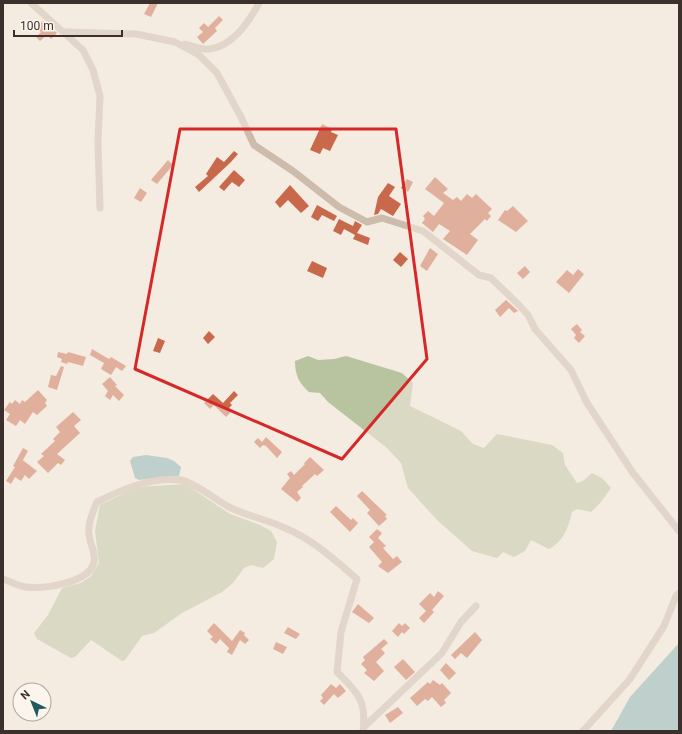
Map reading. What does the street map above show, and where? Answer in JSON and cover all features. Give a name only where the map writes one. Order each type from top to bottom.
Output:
[{"type":"street","points":[[31,3],[65,32],[83,50],[93,70],[100,96],[98,142],[100,208]]},
{"type":"street","points":[[65,32],[136,34],[209,49],[220,46],[240,33],[259,3]]},
{"type":"street","points":[[175,42],[199,55],[217,73],[241,117],[254,145],[293,171],[339,207],[367,222],[382,218],[424,231],[479,275],[491,278],[497,283],[528,315],[535,329],[571,370],[587,403],[633,473],[679,531]]},
{"type":"street","points":[[3,579],[29,587],[63,584],[81,577],[91,569],[94,562],[94,552],[88,533],[97,502],[126,487],[144,483],[171,479],[188,482],[232,509],[270,521],[321,548],[357,579],[341,632],[337,672],[358,694],[364,713],[363,729]]},
{"type":"street","points":[[583,731],[630,679],[664,626],[676,596],[679,593]]},
{"type":"street","points":[[363,729],[442,653],[461,622],[476,606]]},
{"type":"highlighted area","points":[[180,129],[396,129],[427,359],[342,459],[135,369]]},
{"type":"green space","points":[[308,356],[318,360],[334,359],[346,356],[402,373],[413,383],[410,406],[461,431],[473,444],[484,448],[497,434],[552,445],[563,453],[565,465],[577,483],[583,481],[592,473],[602,478],[611,488],[601,502],[591,512],[577,509],[572,512],[565,534],[554,546],[549,549],[531,540],[525,551],[514,557],[503,552],[497,558],[472,551],[437,520],[408,488],[401,463],[387,448],[328,402],[320,393],[309,392],[303,385],[297,375],[295,361]]},
{"type":"green space","points":[[185,484],[230,514],[260,525],[271,531],[277,542],[274,559],[263,568],[251,565],[244,568],[233,583],[222,592],[182,613],[154,633],[142,636],[125,660],[122,661],[91,640],[75,657],[71,658],[37,639],[34,633],[48,615],[62,588],[81,583],[91,576],[99,563],[95,531],[100,505],[137,487]]},
{"type":"water","points":[[146,455],[167,458],[174,461],[181,467],[179,476],[139,480],[135,478],[130,461],[133,457]]},
{"type":"water","points":[[679,643],[679,731],[611,731],[630,697]]},
{"type":"building","points":[[150,3],[158,3],[151,17],[144,14]]},
{"type":"building","points":[[219,16],[223,20],[215,28],[217,31],[203,44],[197,37],[203,32],[199,28],[204,23],[208,27]]},
{"type":"building","points":[[43,21],[57,33],[51,39],[47,35],[40,41],[36,37],[41,32],[36,27]]},
{"type":"building","points":[[322,124],[332,129],[331,132],[338,135],[330,151],[323,148],[320,154],[310,150]]},
{"type":"building","points":[[234,151],[238,154],[199,192],[195,187],[208,176],[206,174],[217,157],[224,162]]},
{"type":"building","points":[[168,160],[173,165],[157,184],[151,180]]},
{"type":"building","points":[[234,170],[245,180],[239,187],[232,182],[224,191],[219,187]]},
{"type":"building","points":[[435,177],[448,189],[443,193],[453,200],[457,197],[461,201],[467,194],[472,198],[476,194],[492,209],[488,213],[491,216],[487,221],[485,219],[470,234],[478,240],[467,255],[443,239],[450,231],[439,224],[433,232],[422,223],[425,219],[423,216],[428,211],[434,216],[444,203],[425,189]]},
{"type":"building","points":[[407,179],[413,182],[408,192],[401,188]]},
{"type":"building","points":[[388,183],[395,187],[389,196],[401,204],[393,216],[381,209],[378,214],[374,215],[378,197]]},
{"type":"building","points":[[290,185],[309,206],[301,213],[288,200],[280,208],[275,202]]},
{"type":"building","points":[[140,188],[147,193],[141,202],[134,198]]},
{"type":"building","points":[[317,205],[337,216],[334,221],[322,215],[318,221],[311,217]]},
{"type":"building","points":[[513,206],[528,221],[516,232],[498,220],[505,210],[507,211]]},
{"type":"building","points":[[339,219],[353,226],[355,221],[362,225],[357,233],[370,238],[368,245],[353,239],[355,235],[344,229],[341,235],[333,231]]},
{"type":"building","points":[[430,248],[438,254],[427,271],[420,266]]},
{"type":"building","points":[[400,252],[408,259],[401,267],[393,260]]},
{"type":"building","points":[[312,261],[327,268],[323,278],[307,271]]},
{"type":"building","points":[[525,266],[530,272],[523,279],[517,273]]},
{"type":"building","points":[[578,269],[584,274],[569,293],[556,282],[567,270],[573,275]]},
{"type":"building","points":[[506,300],[518,311],[514,313],[509,308],[500,317],[495,310]]},
{"type":"building","points":[[577,324],[582,330],[580,332],[585,336],[579,343],[574,338],[576,335],[571,329]]},
{"type":"building","points":[[209,331],[215,337],[208,344],[203,338]]},
{"type":"building","points":[[158,338],[165,341],[160,353],[153,351]]},
{"type":"building","points":[[92,349],[109,359],[111,357],[126,366],[122,371],[116,367],[111,375],[101,369],[104,363],[90,355]]},
{"type":"building","points":[[58,352],[67,354],[68,352],[86,357],[83,366],[68,362],[67,364],[61,362],[62,359],[57,357]]},
{"type":"building","points":[[61,366],[64,367],[57,390],[48,387],[51,375],[56,376]]},
{"type":"building","points":[[110,377],[117,385],[115,386],[124,395],[119,401],[113,395],[110,400],[105,396],[108,391],[102,384]]},
{"type":"building","points":[[38,390],[47,400],[45,403],[47,406],[37,415],[33,412],[25,424],[20,420],[16,426],[6,420],[10,414],[4,410],[10,402],[12,404],[15,400],[20,404],[22,400],[25,402]]},
{"type":"building","points":[[234,391],[238,395],[230,403],[232,405],[229,408],[232,411],[226,417],[214,405],[210,409],[204,403],[213,394],[223,403]]},
{"type":"building","points":[[73,412],[81,420],[74,426],[80,433],[57,454],[65,460],[61,465],[58,463],[48,473],[37,462],[44,456],[41,454],[55,441],[53,439],[60,432],[56,427]]},
{"type":"building","points":[[266,437],[282,452],[277,458],[266,446],[263,445],[260,448],[254,442],[258,438],[262,442]]},
{"type":"building","points":[[23,448],[28,451],[23,460],[20,458],[37,471],[29,479],[25,475],[21,481],[15,477],[11,484],[6,481],[15,467],[13,466]]},
{"type":"building","points":[[310,457],[324,470],[317,476],[315,474],[302,486],[303,487],[297,492],[301,498],[297,502],[281,489],[290,478],[287,474],[291,471],[294,475]]},
{"type":"building","points":[[362,491],[387,515],[385,516],[387,519],[379,526],[367,513],[370,510],[357,496]]},
{"type":"building","points":[[336,506],[351,520],[353,518],[358,523],[350,532],[330,512]]},
{"type":"building","points":[[377,529],[382,533],[378,538],[386,546],[383,548],[393,559],[397,556],[402,562],[388,573],[378,566],[382,562],[369,547],[374,542],[369,537]]},
{"type":"building","points":[[438,591],[444,596],[432,610],[434,612],[424,623],[419,618],[426,611],[419,604],[430,593],[434,597]]},
{"type":"building","points":[[358,604],[374,618],[369,623],[352,612]]},
{"type":"building","points":[[214,623],[232,641],[240,630],[245,633],[244,635],[249,640],[245,644],[240,640],[232,655],[227,652],[229,648],[220,639],[216,644],[210,639],[213,637],[207,631]]},
{"type":"building","points":[[399,623],[402,626],[405,623],[410,628],[404,634],[402,632],[398,637],[392,631]]},
{"type":"building","points":[[288,627],[300,634],[296,639],[284,633]]},
{"type":"building","points":[[475,632],[482,640],[467,658],[461,653],[455,659],[451,655]]},
{"type":"building","points":[[384,639],[388,643],[381,649],[385,653],[376,662],[384,671],[374,681],[364,673],[367,670],[361,664],[365,660],[363,657]]},
{"type":"building","points":[[276,642],[287,647],[283,654],[273,649]]},
{"type":"building","points":[[403,659],[415,672],[406,680],[394,667]]},
{"type":"building","points":[[446,663],[456,673],[449,680],[440,670]]},
{"type":"building","points":[[433,680],[440,685],[442,683],[451,693],[444,700],[446,703],[441,707],[432,697],[428,701],[425,699],[417,706],[410,698],[428,682],[430,684]]},
{"type":"building","points":[[331,684],[336,688],[340,684],[346,691],[338,698],[334,694],[324,705],[320,701],[323,698],[321,695]]},
{"type":"building","points":[[398,707],[403,713],[390,723],[385,715]]}]
